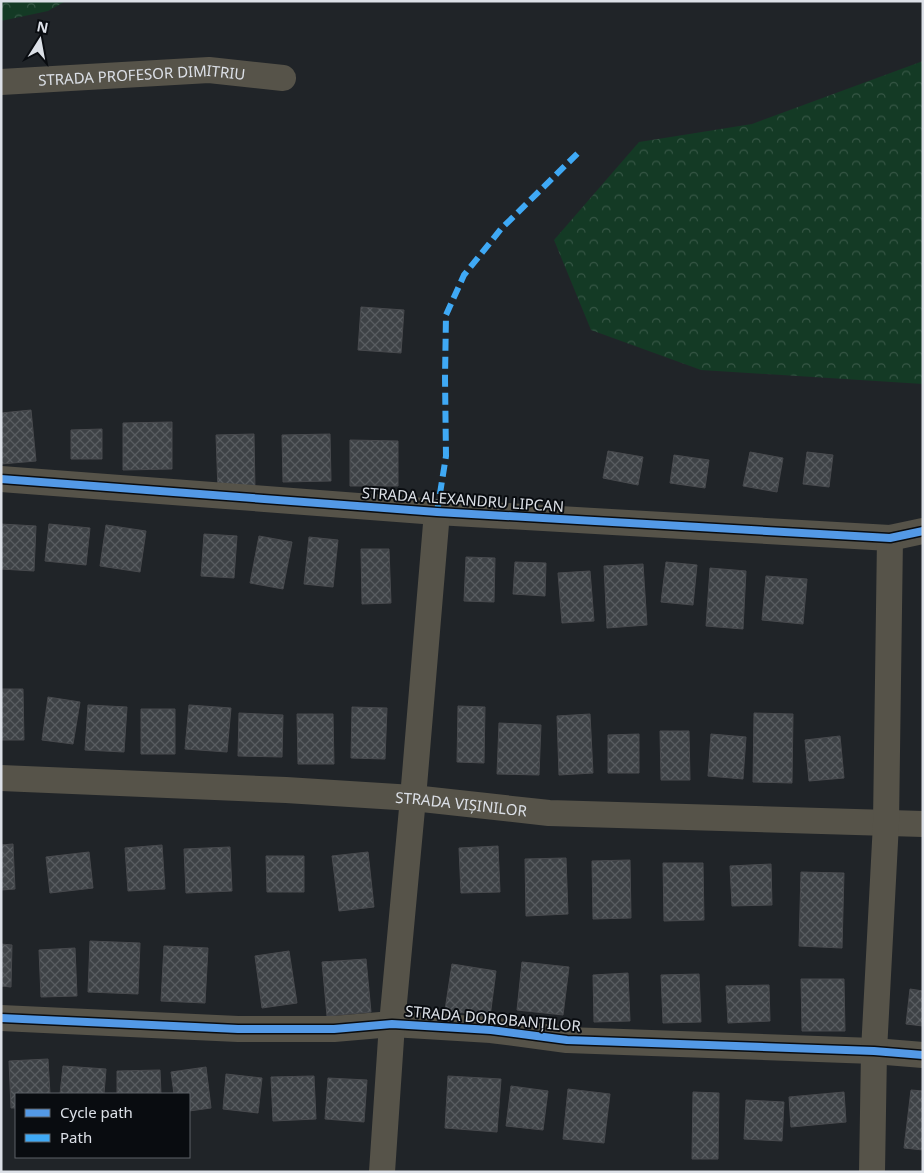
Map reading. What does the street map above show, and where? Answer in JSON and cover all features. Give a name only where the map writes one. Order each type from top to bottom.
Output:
[{"type":"street","name":"STRADA PROFESOR DIMITRIU","points":[[1,82],[209,70],[283,78]]},
{"type":"street","name":"STRADA ALEXANDRU LIPCAN","points":[[1,479],[437,512],[890,538],[923,531]]},
{"type":"street","points":[[382,1172],[392,1024],[437,512]]},
{"type":"street","points":[[872,1172],[874,1051],[886,823],[890,538]]},
{"type":"street","name":"STRADA VIȘINILOR","points":[[1,778],[286,790],[413,798],[549,813],[923,824]]},
{"type":"street","name":"STRADA DOROBANȚILOR","points":[[1,1018],[238,1029],[334,1029],[392,1024],[491,1030],[567,1040],[874,1051],[923,1055]]},
{"type":"green space","points":[[1,1],[66,1],[48,11],[1,21]]},
{"type":"green space","points":[[923,61],[923,384],[701,370],[591,330],[554,240],[639,142],[752,124]]},
{"type":"building","points":[[361,307],[404,310],[401,353],[358,350]]},
{"type":"building","points":[[31,410],[36,461],[1,464],[1,413]]},
{"type":"building","points":[[172,422],[172,469],[123,470],[123,423]]},
{"type":"building","points":[[102,429],[102,459],[71,459],[71,430]]},
{"type":"building","points":[[254,434],[255,490],[218,491],[216,435]]},
{"type":"building","points":[[330,434],[331,481],[283,482],[282,435]]},
{"type":"building","points":[[350,440],[398,441],[398,486],[350,486]]},
{"type":"building","points":[[608,451],[643,457],[638,485],[603,478]]},
{"type":"building","points":[[750,452],[783,458],[777,492],[743,486]]},
{"type":"building","points":[[807,452],[833,455],[829,487],[803,484]]},
{"type":"building","points":[[674,455],[709,460],[705,488],[670,483]]},
{"type":"building","points":[[1,524],[36,526],[34,571],[1,569]]},
{"type":"building","points":[[49,524],[90,528],[86,565],[45,561]]},
{"type":"building","points":[[106,525],[146,531],[140,572],[100,566]]},
{"type":"building","points":[[204,534],[237,536],[234,578],[201,576]]},
{"type":"building","points":[[259,536],[292,542],[283,589],[250,583]]},
{"type":"building","points":[[309,537],[338,540],[333,587],[304,584]]},
{"type":"building","points":[[361,549],[389,549],[391,603],[362,604]]},
{"type":"building","points":[[466,557],[495,558],[494,602],[464,601]]},
{"type":"building","points":[[515,562],[546,563],[545,596],[513,594]]},
{"type":"building","points":[[666,562],[697,565],[693,605],[661,602]]},
{"type":"building","points":[[643,564],[647,625],[607,628],[604,566]]},
{"type":"building","points":[[710,568],[746,571],[743,629],[706,626]]},
{"type":"building","points":[[590,571],[594,621],[562,623],[558,573]]},
{"type":"building","points":[[766,576],[807,579],[803,624],[762,620]]},
{"type":"building","points":[[1,689],[23,689],[24,740],[1,740]]},
{"type":"building","points":[[48,697],[80,702],[73,744],[42,740]]},
{"type":"building","points":[[88,705],[127,707],[124,752],[85,750]]},
{"type":"building","points":[[189,705],[231,708],[227,752],[185,749]]},
{"type":"building","points":[[458,706],[485,707],[484,763],[457,762]]},
{"type":"building","points":[[352,707],[387,708],[385,759],[351,758]]},
{"type":"building","points":[[141,709],[175,709],[175,754],[141,754]]},
{"type":"building","points":[[239,713],[283,715],[282,757],[238,756]]},
{"type":"building","points":[[754,713],[793,714],[792,783],[753,782]]},
{"type":"building","points":[[297,714],[333,714],[334,764],[298,764]]},
{"type":"building","points":[[590,714],[593,773],[559,775],[557,716]]},
{"type":"building","points":[[499,723],[541,725],[539,775],[497,774]]},
{"type":"building","points":[[660,731],[689,731],[690,780],[661,780]]},
{"type":"building","points":[[639,734],[639,773],[608,773],[608,735]]},
{"type":"building","points":[[711,734],[746,737],[743,779],[708,776]]},
{"type":"building","points":[[840,736],[844,778],[809,781],[805,740]]},
{"type":"building","points":[[13,844],[15,889],[1,890],[1,845]]},
{"type":"building","points":[[162,845],[165,889],[128,891],[125,848]]},
{"type":"building","points":[[498,846],[500,892],[461,893],[459,848]]},
{"type":"building","points":[[230,847],[232,891],[186,893],[184,849]]},
{"type":"building","points":[[89,852],[93,888],[50,893],[46,857]]},
{"type":"building","points":[[368,852],[374,907],[339,911],[332,856]]},
{"type":"building","points":[[266,856],[304,856],[304,892],[267,892]]},
{"type":"building","points":[[566,858],[568,914],[526,916],[525,859]]},
{"type":"building","points":[[630,860],[631,918],[593,919],[592,861]]},
{"type":"building","points":[[663,863],[703,863],[704,920],[664,921]]},
{"type":"building","points":[[771,864],[772,905],[732,906],[730,866]]},
{"type":"building","points":[[801,872],[844,873],[842,948],[799,946]]},
{"type":"building","points":[[90,941],[140,943],[138,994],[88,992]]},
{"type":"building","points":[[1,944],[12,945],[11,987],[1,986]]},
{"type":"building","points":[[164,946],[208,948],[205,1003],[161,1001]]},
{"type":"building","points":[[75,948],[77,996],[41,997],[39,950]]},
{"type":"building","points":[[289,951],[297,1003],[262,1008],[255,956]]},
{"type":"building","points":[[366,959],[371,1012],[327,1016],[322,962]]},
{"type":"building","points":[[522,962],[569,967],[563,1015],[517,1010]]},
{"type":"building","points":[[452,964],[496,971],[490,1017],[445,1010]]},
{"type":"building","points":[[628,973],[630,1021],[594,1022],[593,975]]},
{"type":"building","points":[[699,974],[701,1022],[663,1023],[661,975]]},
{"type":"building","points":[[801,979],[844,979],[845,1031],[802,1031]]},
{"type":"building","points":[[769,985],[770,1021],[728,1023],[726,986]]},
{"type":"building","points":[[910,989],[923,991],[923,1026],[906,1024]]},
{"type":"building","points":[[48,1059],[50,1093],[15,1093],[15,1108],[11,1108],[9,1061]]},
{"type":"building","points":[[63,1066],[106,1069],[104,1093],[60,1093]]},
{"type":"building","points":[[206,1067],[211,1108],[190,1111],[190,1093],[174,1093],[171,1072]]},
{"type":"building","points":[[160,1070],[161,1093],[117,1093],[117,1071]]},
{"type":"building","points":[[226,1074],[262,1078],[258,1113],[223,1109]]},
{"type":"building","points":[[314,1076],[316,1119],[273,1121],[271,1077]]},
{"type":"building","points":[[448,1076],[501,1079],[497,1132],[445,1128]]},
{"type":"building","points":[[328,1078],[367,1080],[364,1122],[325,1119]]},
{"type":"building","points":[[511,1086],[548,1091],[543,1130],[506,1126]]},
{"type":"building","points":[[568,1089],[610,1094],[604,1143],[563,1139]]},
{"type":"building","points":[[911,1090],[923,1091],[923,1150],[904,1148]]},
{"type":"building","points":[[693,1092],[719,1093],[718,1159],[692,1159]]},
{"type":"building","points":[[844,1092],[846,1122],[791,1127],[789,1097]]},
{"type":"building","points":[[746,1100],[784,1102],[782,1141],[744,1139]]},
{"type":"marked path","points":[[437,512],[446,456],[446,315],[464,275],[501,229],[579,152]]},
{"type":"cycle path","points":[[1,479],[437,512],[890,538],[923,531]]},
{"type":"cycle path","points":[[1,1018],[238,1029],[334,1029],[392,1024],[491,1030],[567,1040],[874,1051],[923,1055]]}]
